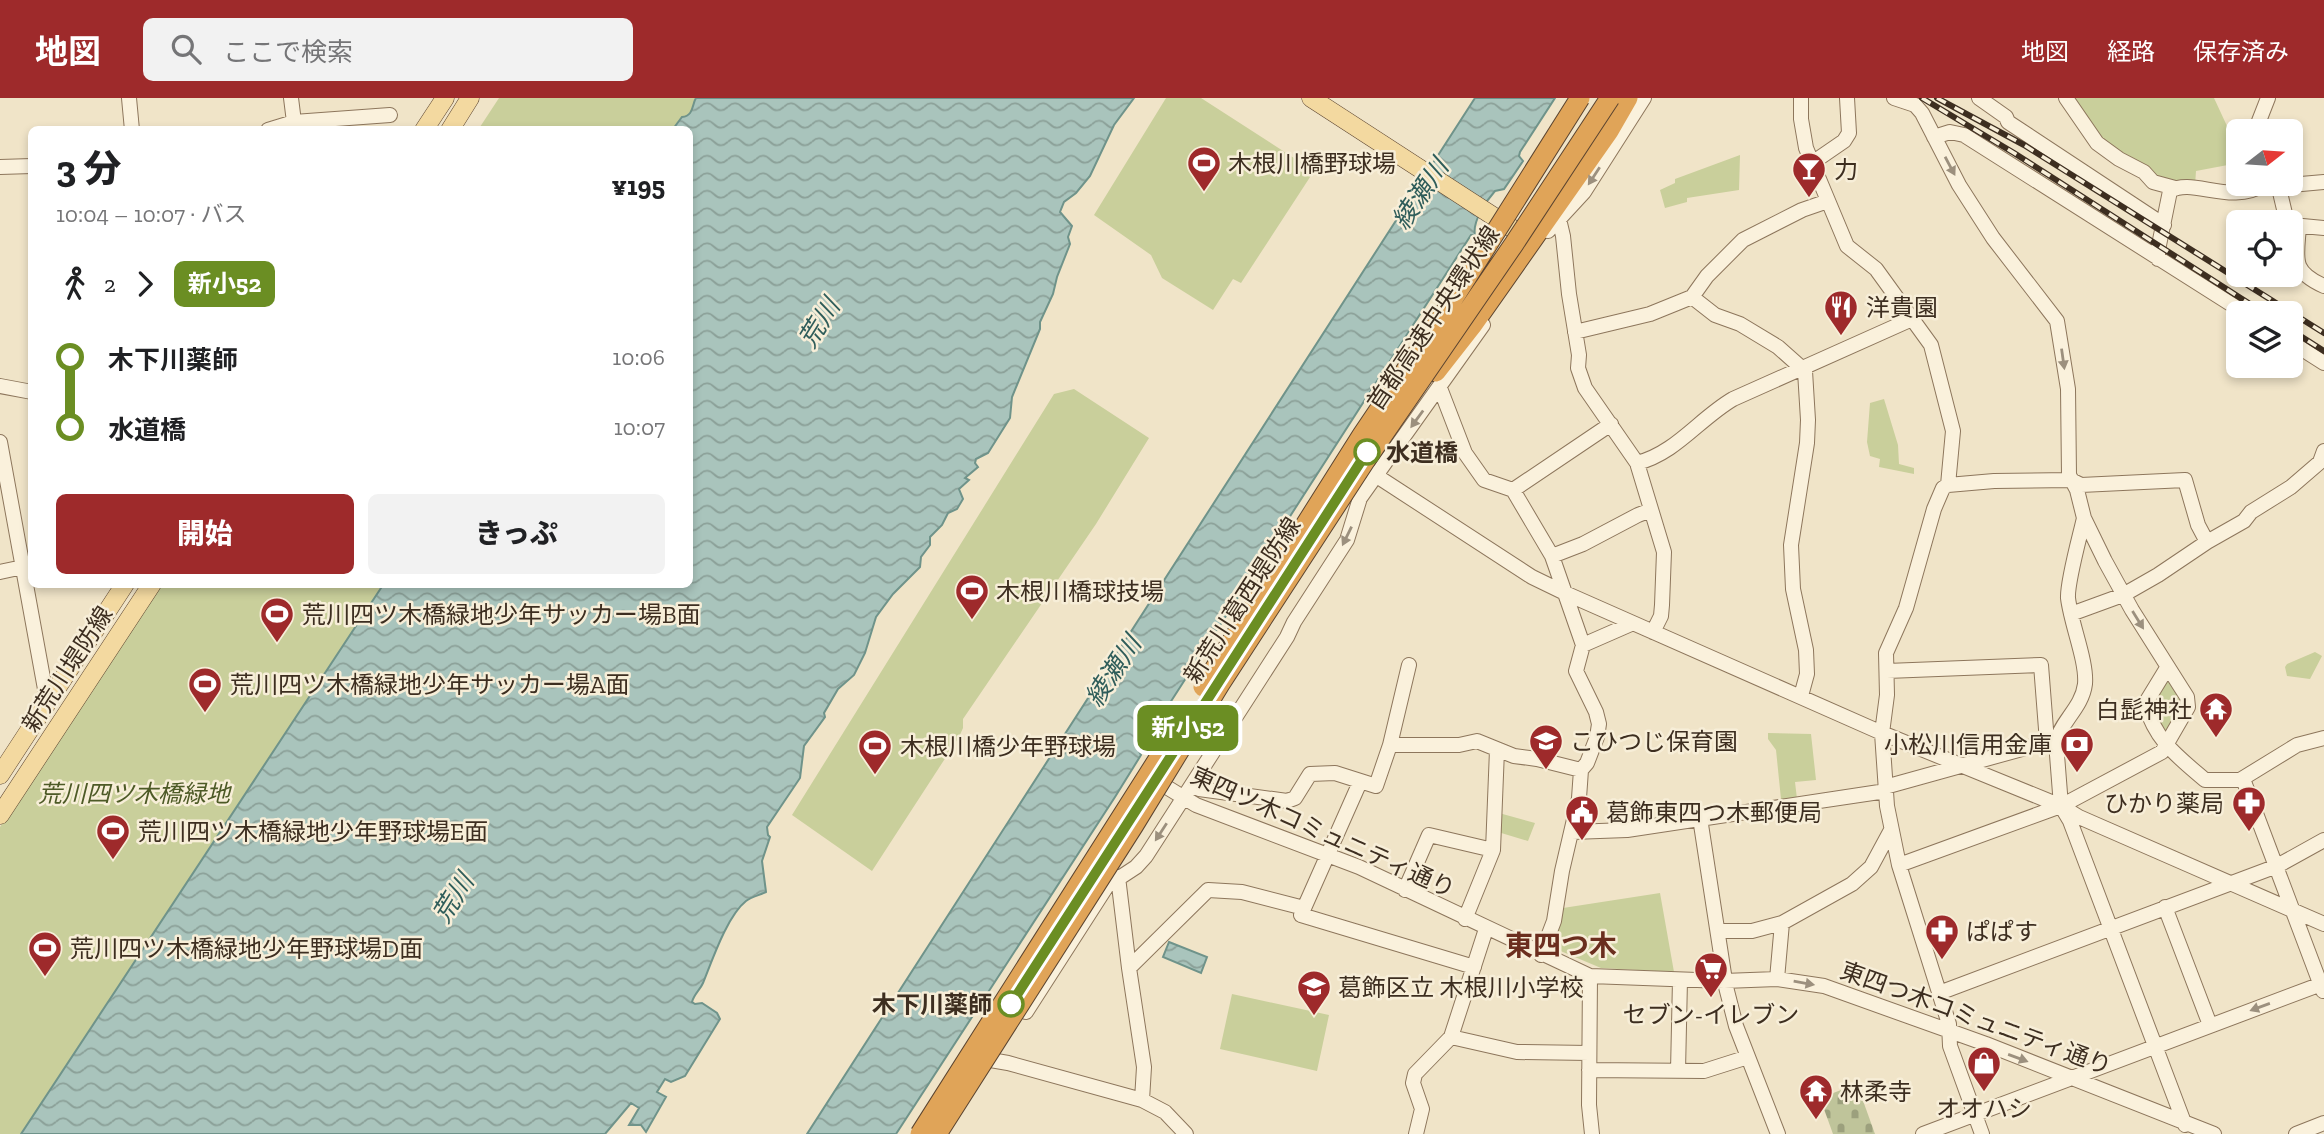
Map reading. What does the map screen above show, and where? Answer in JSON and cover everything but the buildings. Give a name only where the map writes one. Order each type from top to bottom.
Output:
[{"type":"highway","name":"首都高速中央環状線","points":[[920,1134],[1362,435],[1446,312],[1580,98]]},
{"type":"highway","points":[[1446,312],[1591,98]]},
{"type":"highway","name":"首都高速中央環状線","points":[[937,1134],[1134,825],[1220,684],[1367,467],[1610,98]]},
{"type":"highway","points":[[1367,467],[1472,326],[1609,131],[1628,98]]},
{"type":"main road","points":[[427,126],[445,98]]},
{"type":"main road","points":[[452,126],[470,98]]},
{"type":"main road","points":[[1311,98],[1516,231]]},
{"type":"main road","name":"新荒川葛西堤防線","points":[[928,1134],[986,1059],[1154,780],[1367,467],[1424,367],[1604,98]]},
{"type":"main road","name":"新荒川堤防線","points":[[0,775],[122,588]]},
{"type":"main road","name":"新荒川堤防線","points":[[0,815],[149,588]]},
{"type":"street","points":[[130,98],[132,126]]},
{"type":"street","points":[[291,98],[294,126],[390,114]]},
{"type":"street","points":[[948,1134],[986,1059],[1107,886],[1146,856],[1347,540],[1367,467],[1440,388],[1559,219],[1584,192],[1644,98]]},
{"type":"street","points":[[1801,98],[1801,119],[1812,163],[1847,246],[1876,269],[1930,345],[1953,431],[1948,485]]},
{"type":"street","points":[[1812,163],[1844,141],[1849,133],[1847,98]]},
{"type":"street","points":[[1894,98],[1919,109],[1959,185],[1993,238],[2057,321],[2068,389],[2071,480],[2077,490],[2084,518],[2123,595],[2187,697],[2188,707],[2162,752],[2062,806],[1899,865]]},
{"type":"street","points":[[1979,98],[2006,117],[2008,122],[2164,225]]},
{"type":"street","points":[[2066,98],[2097,143],[2144,172],[2153,181],[2175,188],[2226,192]]},
{"type":"street","points":[[2260,119],[2267,98]]},
{"type":"street","points":[[1934,137],[1950,132],[1964,135],[2226,301]]},
{"type":"street","points":[[0,167],[28,166]]},
{"type":"street","points":[[2303,183],[2324,182]]},
{"type":"street","points":[[2158,259],[2170,191],[2175,188]]},
{"type":"street","points":[[1575,332],[1650,313],[1692,297],[1707,276],[1743,240],[1802,210],[1828,201]]},
{"type":"street","points":[[1559,219],[1579,355],[1578,368],[1585,388],[1637,463],[1664,552],[1661,616],[1653,632]]},
{"type":"street","points":[[2303,225],[2324,228]]},
{"type":"street","points":[[2303,273],[2305,277],[2324,286]]},
{"type":"street","points":[[1692,297],[1715,315],[1740,324],[1778,347],[1805,371],[1807,429],[1804,468],[1791,545],[1793,589],[1807,674],[1801,696]]},
{"type":"street","points":[[1637,463],[1655,458],[1718,407],[1732,399],[1912,319]]},
{"type":"street","points":[[2303,350],[2324,363]]},
{"type":"street","points":[[0,386],[28,391]]},
{"type":"street","points":[[1440,388],[1465,453],[1484,480],[1513,490],[1552,556],[1583,645],[1576,671],[1599,724],[1587,763],[1581,770],[1554,921],[1541,955]]},
{"type":"street","points":[[1513,490],[1611,424]]},
{"type":"street","points":[[0,442],[45,689],[50,700]]},
{"type":"street","points":[[2071,614],[2123,595],[2244,521],[2251,512],[2291,487],[2320,462],[2324,451]]},
{"type":"street","points":[[1367,467],[1531,577],[1631,624],[1882,733],[2062,806],[2079,817],[2324,923]]},
{"type":"street","points":[[1982,1134],[1950,1046],[1939,993],[1899,865],[1885,789],[1882,733],[1887,695],[1886,653],[1906,608],[1934,509],[1943,488],[1948,485],[1994,481],[2071,480],[2081,485],[2185,480],[2198,525],[2207,542]]},
{"type":"street","points":[[1552,556],[1583,544],[1651,510]]},
{"type":"street","points":[[1572,832],[1627,830],[1885,789],[2052,742],[2073,716],[2085,683],[2068,595],[2084,518]]},
{"type":"street","points":[[0,572],[23,567]]},
{"type":"street","points":[[1583,645],[1631,624]]},
{"type":"street","points":[[1192,785],[1199,789],[1287,801],[1295,798],[1310,774],[1335,773],[1376,786],[1390,745],[1409,665]]},
{"type":"street","points":[[1887,671],[2041,665],[2062,806],[2186,1128]]},
{"type":"street","points":[[2167,668],[2145,704],[2154,730],[2165,746],[2205,780],[2243,779],[2297,746],[2324,738]]},
{"type":"street","points":[[1390,745],[1459,745],[1477,741],[1497,750],[1581,770]]},
{"type":"street","points":[[1465,919],[1493,850],[1497,750]]},
{"type":"street","points":[[1923,1134],[2210,1025],[2323,986],[2243,779]]},
{"type":"street","name":"東四ツ木コミュニティ通り","points":[[1154,780],[1183,798],[1247,826],[1327,855],[1590,976]]},
{"type":"street","points":[[1360,782],[1301,915],[1474,967]]},
{"type":"street","points":[[1700,818],[1724,981],[1736,1026],[1778,1134]]},
{"type":"street","points":[[1718,931],[1752,931],[1782,922],[1852,884],[1871,867],[1891,830]]},
{"type":"street","points":[[1405,890],[1429,835],[1493,850]]},
{"type":"street","points":[[1939,993],[2277,866],[2324,840]]},
{"type":"street","points":[[1103,861],[1122,875],[1129,968],[1144,1067],[1142,1100]]},
{"type":"street","points":[[1129,968],[1208,891],[1242,892],[1304,908]]},
{"type":"street","points":[[2165,908],[2210,1025]]},
{"type":"street","points":[[1777,979],[1782,922]]},
{"type":"street","points":[[1416,1134],[1422,1110],[1413,1083],[1415,1074],[1451,1037],[1486,929]]},
{"type":"street","points":[[1590,976],[1589,1105],[1592,1134]]},
{"type":"street","name":"東四つ木コミュニティ通り","points":[[1590,976],[1724,981],[1777,979],[1824,986],[1857,996],[2072,1078],[2186,1128],[2214,1134]]},
{"type":"street","points":[[1678,1071],[1680,980]]},
{"type":"street","points":[[1451,1037],[1517,1052],[1589,1053]]},
{"type":"street","points":[[1589,1070],[1704,1071],[1748,1057]]},
{"type":"street","points":[[986,1059],[1142,1100],[1165,1112],[1186,1134]]},
{"type":"street","points":[[2296,1134],[2324,1123]]},
{"type":"green space","points":[[499,98],[696,98],[691,112],[682,117],[675,126],[481,126]]},
{"type":"green space","name":"木根川橋野球場","points":[[1166,98],[1201,98],[1314,171],[1241,283],[1233,279],[1213,310],[1162,278],[1151,255],[1094,215]]},
{"type":"green space","points":[[2070,98],[2214,98],[2226,124],[2226,165],[2196,171],[2195,186],[2154,179],[2101,140]]},
{"type":"green space","points":[[1740,155],[1739,190],[1687,198],[1687,202],[1665,208],[1660,190],[1675,183],[1675,179]]},
{"type":"green space","points":[[1074,389],[1149,438],[1096,524],[963,719],[959,737],[872,871],[792,815],[1054,394]]},
{"type":"green space","points":[[1884,399],[1898,445],[1899,464],[1914,468],[1914,474],[1879,467],[1880,459],[1870,456],[1867,442],[1870,403]]},
{"type":"green space","name":"荒川四ツ木橋緑地","points":[[156,588],[381,588],[21,1134],[0,1134],[0,827]]},
{"type":"green space","points":[[2315,652],[2322,656],[2310,679],[2287,676],[2287,664]]},
{"type":"green space","points":[[2167,678],[2175,688],[2181,706],[2165,735],[2149,704]]},
{"type":"green space","points":[[1768,733],[1811,734],[1816,780],[1795,782],[1797,799],[1781,799],[1776,750],[1768,739]]},
{"type":"green space","points":[[1499,813],[1535,823],[1528,841],[1498,832]]},
{"type":"green space","points":[[1660,893],[1674,972],[1601,968],[1551,947],[1563,908]]},
{"type":"green space","points":[[1232,994],[1329,1015],[1317,1071],[1220,1049]]},
{"type":"green space","points":[[1857,1084],[1875,1134],[1833,1134],[1820,1098]]},
{"type":"water","name":"荒川","points":[[696,98],[1134,98],[1114,125],[1090,176],[1076,193],[1064,202],[1060,212],[1072,226],[1068,237],[1070,244],[1012,397],[1010,418],[988,453],[976,459],[978,467],[965,478],[969,480],[959,489],[963,499],[957,509],[948,513],[942,525],[930,537],[930,545],[921,557],[920,567],[893,594],[876,617],[865,653],[854,675],[838,689],[824,713],[825,717],[804,746],[800,778],[767,827],[770,837],[762,861],[766,892],[750,898],[739,908],[693,999],[695,1004],[702,1003],[717,1013],[720,1019],[685,1076],[671,1082],[665,1079],[657,1092],[666,1097],[646,1132],[641,1125],[629,1125],[639,1108],[631,1103],[605,1134],[21,1134],[381,588],[693,588],[693,126],[675,126],[682,117],[691,112]]},
{"type":"water","name":"綾瀬川","points":[[1475,98],[1555,98],[1520,152],[1519,156],[1523,161],[1504,189],[1495,191],[1484,206],[1476,224],[1475,235],[1471,235],[1139,751],[1141,755],[1115,797],[896,1134],[807,1134]]},
{"type":"water","points":[[1169,942],[1207,957],[1201,973],[1163,957]]},
{"type":"railway","points":[[1922,98],[2014,153],[2245,301]]},
{"type":"railway","points":[[1937,98],[2024,145],[2324,333]]},
{"type":"railway","points":[[2303,338],[2324,351]]},
{"type":"bus line","name":"新小52","points":[[1011,1004],[1367,452]]},
{"type":"place","name":"木根川橋野球場","points":[[1204,193]]},
{"type":"place","name":"力","points":[[1809,199]]},
{"type":"place","name":"洋貴園","points":[[1841,337]]},
{"type":"place","name":"水道橋","points":[[1367,452]]},
{"type":"place","name":"木根川橋球技場","points":[[972,621]]},
{"type":"place","name":"荒川四ツ木橋緑地少年サッカー場B面","points":[[277,644]]},
{"type":"place","name":"荒川四ツ木橋緑地少年サッカー場A面","points":[[205,714]]},
{"type":"place","name":"白髭神社","points":[[2216,739]]},
{"type":"place","name":"こひつじ保育園","points":[[1546,771]]},
{"type":"place","name":"小松川信用金庫","points":[[2077,774]]},
{"type":"place","name":"木根川橋少年野球場","points":[[875,776]]},
{"type":"place","name":"ひかり薬局","points":[[2249,833]]},
{"type":"place","name":"葛飾東四つ木郵便局","points":[[1582,842]]},
{"type":"place","name":"荒川四ツ木橋緑地少年野球場E面","points":[[113,861]]},
{"type":"place","name":"ぱぱす","points":[[1942,961]]},
{"type":"place","name":"荒川四ツ木橋緑地少年野球場D面","points":[[45,978]]},
{"type":"place","name":"セブン-イレブン","points":[[1711,999]]},
{"type":"place","name":"木下川薬師","points":[[1011,1004]]},
{"type":"place","name":"葛飾区立 木根川小学校","points":[[1314,1017]]},
{"type":"place","name":"オオハシ","points":[[1984,1093]]},
{"type":"place","name":"林柔寺","points":[[1816,1121]]},
{"type":"district","name":"東四つ木","points":[[1561,945]]}]
